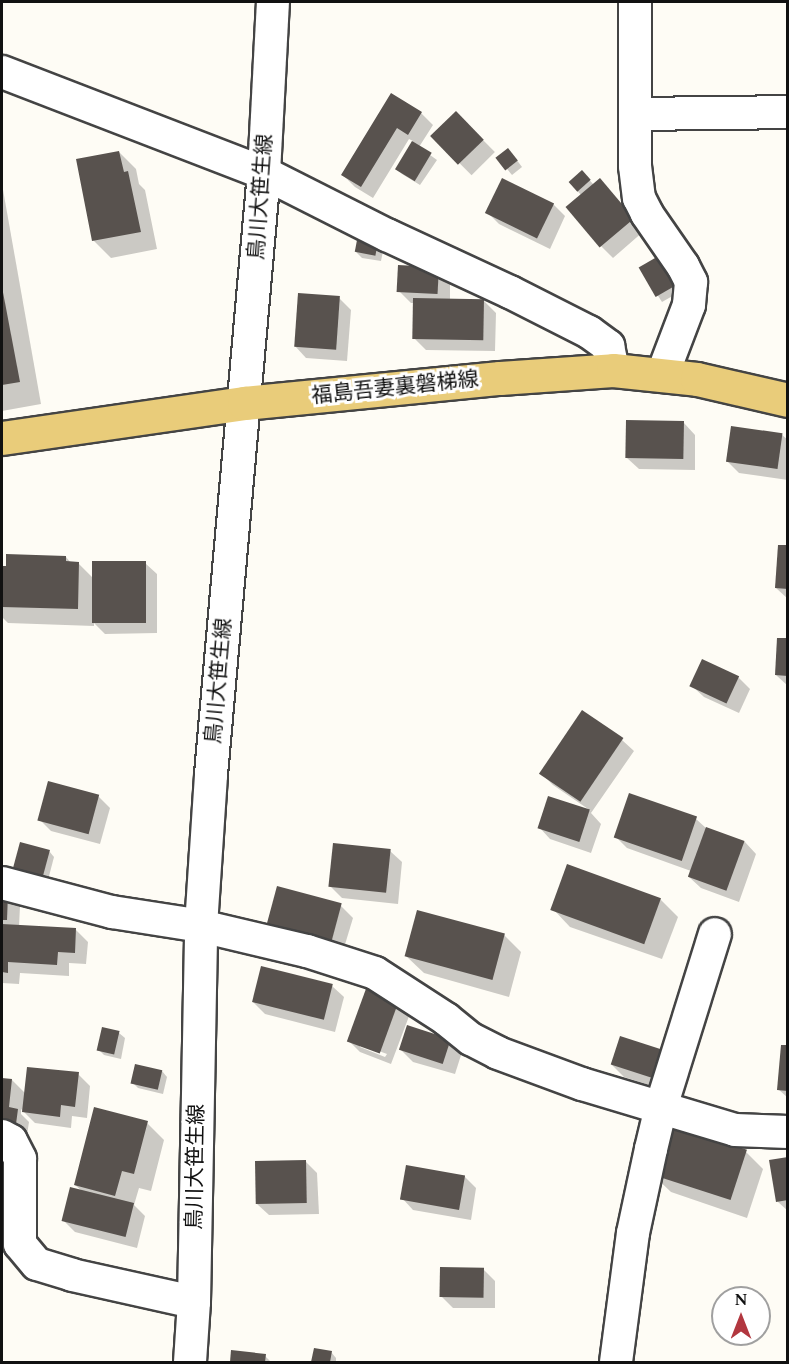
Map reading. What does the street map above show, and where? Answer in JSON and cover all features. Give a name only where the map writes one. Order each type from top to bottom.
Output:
[{"type":"main road","name":"福島吾妻裏磐梯線","points":[[2,438],[244,403],[500,378],[614,370],[663,373],[788,400]]},
{"type":"street","name":"鳥川大笹生線","points":[[190,1362],[194,1302],[201,926],[211,774],[264,172],[273,2]]},
{"type":"street","points":[[635,2],[635,166],[639,198],[646,214],[683,266],[691,282],[689,305],[663,373]]},
{"type":"street","points":[[2,72],[264,172],[589,332],[608,346],[614,370]]},
{"type":"street","points":[[635,114],[788,112]]},
{"type":"street","points":[[2,883],[112,912],[201,926],[307,951],[375,973],[438,1013],[471,1039],[498,1053],[582,1084],[735,1130],[788,1132]]},
{"type":"street","points":[[616,1362],[633,1233],[661,1107],[715,934]]},
{"type":"street","points":[[2,1136],[11,1141],[20,1159],[18,1213],[20,1244],[38,1264]]},
{"type":"street","points":[[2,1248],[38,1264],[72,1275],[194,1302]]},
{"type":"building","points":[[391,93],[422,112],[408,135],[397,128],[361,187],[341,175]]},
{"type":"building","points":[[456,111],[484,140],[458,165],[430,136]]},
{"type":"building","points":[[412,141],[432,153],[415,181],[395,169]]},
{"type":"building","points":[[508,148],[518,161],[505,170],[495,158]]},
{"type":"building","points":[[119,151],[124,172],[128,171],[141,232],[92,241],[76,159]]},
{"type":"building","points":[[582,170],[591,180],[577,192],[569,182]]},
{"type":"building","points":[[502,178],[554,203],[537,238],[485,213]]},
{"type":"building","points":[[600,178],[634,219],[600,248],[566,207]]},
{"type":"building","points":[[358,235],[379,239],[375,256],[355,252]]},
{"type":"building","points":[[662,254],[679,283],[656,297],[639,268]]},
{"type":"building","points":[[398,265],[439,267],[438,294],[397,292]]},
{"type":"building","points":[[2,287],[20,382],[2,385]]},
{"type":"building","points":[[298,293],[340,296],[336,350],[294,347]]},
{"type":"building","points":[[413,298],[484,299],[483,340],[412,339]]},
{"type":"building","points":[[626,420],[684,421],[683,459],[625,458]]},
{"type":"building","points":[[731,426],[782,433],[777,469],[726,462]]},
{"type":"building","points":[[778,545],[788,545],[788,589],[775,588]]},
{"type":"building","points":[[6,554],[66,556],[66,561],[79,562],[78,609],[2,607],[2,566],[6,566]]},
{"type":"building","points":[[92,561],[146,561],[146,623],[92,623]]},
{"type":"building","points":[[777,638],[788,638],[788,676],[775,675]]},
{"type":"building","points":[[702,659],[739,676],[726,704],[689,686]]},
{"type":"building","points":[[582,710],[623,738],[580,802],[539,774]]},
{"type":"building","points":[[48,781],[99,795],[89,834],[37,821]]},
{"type":"building","points":[[629,793],[697,816],[682,861],[614,837]]},
{"type":"building","points":[[548,796],[590,810],[579,842],[537,828]]},
{"type":"building","points":[[706,827],[745,841],[726,891],[688,877]]},
{"type":"building","points":[[20,842],[50,850],[43,876],[13,868]]},
{"type":"building","points":[[333,843],[391,849],[386,893],[328,887]]},
{"type":"building","points":[[567,864],[661,898],[644,944],[550,910]]},
{"type":"building","points":[[277,886],[342,903],[329,950],[265,932]]},
{"type":"building","points":[[2,893],[8,893],[7,920],[2,920]]},
{"type":"building","points":[[417,910],[505,934],[492,980],[405,956]]},
{"type":"building","points":[[2,924],[76,928],[75,953],[58,952],[57,965],[8,962],[8,973],[2,972]]},
{"type":"building","points":[[261,966],[333,984],[324,1020],[252,1002]]},
{"type":"building","points":[[367,986],[400,998],[380,1053],[347,1041]]},
{"type":"building","points":[[407,1025],[451,1039],[443,1064],[399,1050]]},
{"type":"building","points":[[102,1027],[120,1031],[114,1054],[97,1050]]},
{"type":"building","points":[[620,1036],[666,1051],[656,1079],[611,1065]]},
{"type":"building","points":[[781,1045],[788,1045],[788,1091],[777,1090]]},
{"type":"building","points":[[135,1064],[162,1070],[158,1090],[131,1083]]},
{"type":"building","points":[[27,1067],[79,1072],[75,1107],[61,1105],[60,1117],[22,1112]]},
{"type":"building","points":[[2,1078],[12,1079],[9,1107],[18,1109],[16,1124],[2,1123]]},
{"type":"building","points":[[94,1107],[148,1121],[134,1174],[122,1171],[115,1196],[74,1185]]},
{"type":"building","points":[[668,1124],[747,1150],[731,1200],[652,1174]]},
{"type":"building","points":[[788,1157],[788,1200],[776,1202],[769,1160]]},
{"type":"building","points":[[306,1160],[307,1203],[256,1204],[255,1161]]},
{"type":"building","points":[[406,1165],[465,1175],[459,1210],[400,1199]]},
{"type":"building","points":[[70,1187],[134,1203],[126,1237],[62,1221]]},
{"type":"building","points":[[440,1267],[484,1268],[483,1298],[439,1297]]},
{"type":"building","points":[[314,1348],[332,1351],[330,1362],[311,1362]]},
{"type":"building","points":[[231,1350],[266,1354],[265,1362],[230,1362]]}]
